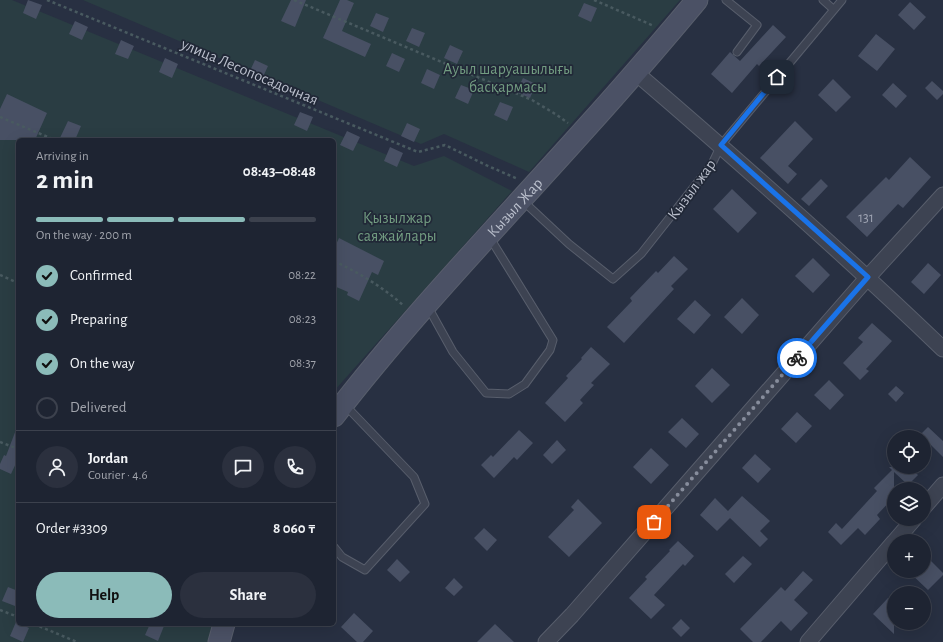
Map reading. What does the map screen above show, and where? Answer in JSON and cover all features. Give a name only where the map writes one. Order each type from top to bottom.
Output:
[{"type":"main road","name":"Кызыл Жар","points":[[339,410],[421,311],[488,235],[581,134],[697,0]]},
{"type":"main road","points":[[219,642],[223,626]]},
{"type":"street","points":[[635,72],[721,145],[868,277],[943,349]]},
{"type":"street","points":[[546,642],[583,603],[868,277],[943,195]]},
{"type":"street","points":[[931,499],[943,485]]},
{"type":"street","points":[[900,534],[908,526]]},
{"type":"street","points":[[808,642],[887,549]]},
{"type":"lane","points":[[726,0],[757,25],[737,52]]},
{"type":"lane","points":[[823,0],[833,9]]},
{"type":"lane","name":"Кызыл жар","points":[[527,193],[569,244],[613,279],[641,254],[712,164],[721,145],[842,0]]},
{"type":"lane","points":[[421,311],[486,393],[509,394],[525,384],[550,350],[553,340],[488,235]]},
{"type":"lane","points":[[336,550],[342,557],[364,570],[425,504],[414,477],[339,410]]},
{"type":"path","name":"улица Лесопосадочная","points":[[47,0],[418,152],[445,145],[488,166],[527,193]]},
{"type":"path","points":[[294,0],[532,100],[557,114],[581,134]]},
{"type":"path","points":[[594,0],[669,33]]},
{"type":"path","points":[[0,117],[50,138]]},
{"type":"path","points":[[336,262],[380,286],[397,300],[421,311]]},
{"type":"path","points":[[0,275],[16,282]]},
{"type":"path","points":[[0,442],[16,449]]},
{"type":"path","points":[[0,610],[16,616]]},
{"type":"path","points":[[39,626],[77,642]]},
{"type":"green space","name":"Қызылжар саяжайлары","points":[[0,0],[12,0],[414,166],[444,156],[512,191],[336,389],[336,138],[16,138],[16,626],[212,626],[208,642],[0,642]]},
{"type":"green space","name":"Ауыл шаруашылығы басқармасы","points":[[83,0],[680,0],[529,172],[444,134],[421,144]]},
{"type":"building","points":[[28,0],[42,5],[36,19],[23,13]]},
{"type":"building","points":[[291,0],[306,0],[295,27],[281,21]]},
{"type":"building","points":[[340,0],[347,0],[354,3],[342,31],[371,44],[365,57],[323,38]]},
{"type":"building","points":[[910,2],[926,17],[914,30],[898,15]]},
{"type":"building","points":[[584,3],[597,8],[591,22],[578,16]]},
{"type":"building","points":[[376,13],[389,18],[383,32],[370,26]]},
{"type":"building","points":[[75,21],[88,27],[82,40],[69,34]]},
{"type":"building","points":[[773,25],[786,37],[759,66],[757,64],[732,93],[711,74],[730,52],[740,61]]},
{"type":"building","points":[[412,28],[425,33],[419,47],[406,41]]},
{"type":"building","points":[[876,34],[895,49],[877,71],[858,56]]},
{"type":"building","points":[[121,40],[134,46],[128,59],[115,54]]},
{"type":"building","points":[[450,45],[463,51],[457,64],[444,58]]},
{"type":"building","points":[[392,53],[405,59],[399,72],[386,66]]},
{"type":"building","points":[[165,58],[178,64],[172,78],[159,72]]},
{"type":"building","points":[[255,60],[268,66],[262,79],[249,73]]},
{"type":"building","points":[[427,69],[440,75],[434,89],[421,83]]},
{"type":"building","points":[[523,78],[536,84],[530,98],[516,92]]},
{"type":"building","points":[[833,79],[851,97],[836,112],[818,95]]},
{"type":"building","points":[[932,81],[943,91],[943,94],[937,100],[925,88]]},
{"type":"building","points":[[893,83],[907,96],[896,108],[882,95]]},
{"type":"building","points":[[461,85],[474,90],[468,104],[455,98]]},
{"type":"building","points":[[7,94],[47,113],[36,138],[0,140],[0,109]]},
{"type":"building","points":[[500,102],[513,107],[507,121],[494,115]]},
{"type":"building","points":[[300,112],[313,117],[307,131],[294,125]]},
{"type":"building","points":[[68,121],[81,126],[76,138],[60,138]]},
{"type":"building","points":[[795,121],[813,139],[788,166],[797,174],[788,184],[760,158]]},
{"type":"building","points":[[407,123],[420,129],[414,142],[401,136]]},
{"type":"building","points":[[347,131],[360,137],[353,151],[340,145]]},
{"type":"building","points":[[390,147],[403,153],[397,167],[384,161]]},
{"type":"building","points":[[910,157],[931,177],[903,208],[898,204],[867,237],[846,217],[886,177],[889,180]]},
{"type":"building","points":[[821,179],[828,186],[809,206],[801,199]]},
{"type":"building","points":[[732,189],[757,213],[738,233],[713,209]]},
{"type":"building","points":[[339,238],[384,261],[378,275],[372,272],[359,301],[347,295],[348,292],[336,287],[336,245]]},
{"type":"building","points":[[674,256],[688,269],[671,286],[674,289],[624,343],[607,327],[632,301],[630,298],[656,271],[658,273]]},
{"type":"building","points":[[813,258],[830,275],[813,293],[795,276]]},
{"type":"building","points":[[928,263],[941,275],[924,294],[911,282]]},
{"type":"building","points":[[742,298],[759,315],[742,334],[724,317]]},
{"type":"building","points":[[695,300],[711,315],[694,334],[677,319]]},
{"type":"building","points":[[872,323],[892,341],[866,369],[869,371],[860,380],[843,363],[863,342],[858,338]]},
{"type":"building","points":[[591,347],[610,364],[591,383],[594,385],[580,400],[583,403],[565,422],[545,403],[568,378],[566,376]]},
{"type":"building","points":[[712,368],[730,385],[712,403],[695,386]]},
{"type":"building","points":[[829,380],[844,395],[830,410],[814,395]]},
{"type":"building","points":[[896,386],[904,393],[896,402],[888,394]]},
{"type":"building","points":[[797,412],[812,426],[796,443],[781,429]]},
{"type":"building","points":[[682,418],[699,434],[686,448],[668,432]]},
{"type":"building","points":[[928,427],[943,441],[943,457],[931,445],[931,430],[925,430]]},
{"type":"building","points":[[16,430],[16,463],[11,474],[0,469],[0,464],[4,455],[6,456]]},
{"type":"building","points":[[519,430],[533,443],[517,460],[514,457],[494,478],[481,465],[491,455],[493,457]]},
{"type":"building","points":[[557,440],[566,450],[552,464],[543,455]]},
{"type":"building","points":[[651,448],[669,465],[651,484],[633,467]]},
{"type":"building","points":[[755,454],[771,469],[758,483],[742,468]]},
{"type":"building","points":[[888,474],[894,474],[894,482],[887,482],[887,504],[877,515],[880,519],[865,535],[858,528],[841,545],[828,532],[836,523],[842,529],[877,491],[874,488]]},
{"type":"building","points":[[896,474],[918,475],[911,482],[905,482]]},
{"type":"building","points":[[742,496],[770,521],[760,531],[768,539],[760,547],[730,518],[717,531],[700,515],[715,498],[728,511]]},
{"type":"building","points":[[578,499],[602,523],[569,557],[548,537],[574,510],[571,507]]},
{"type":"building","points":[[484,528],[497,540],[487,551],[474,538]]},
{"type":"building","points":[[678,541],[694,556],[685,566],[683,564],[654,595],[665,605],[651,619],[629,598],[647,579],[645,577]]},
{"type":"building","points":[[743,556],[752,564],[734,583],[725,574]]},
{"type":"building","points":[[397,559],[410,572],[400,582],[387,570]]},
{"type":"building","points":[[931,561],[943,573],[943,575],[931,587],[924,586],[915,578],[931,578]]},
{"type":"building","points":[[803,571],[813,580],[794,600],[808,613],[791,631],[781,621],[761,642],[753,642],[740,629],[781,587],[785,591]]},
{"type":"building","points":[[454,578],[463,587],[454,596],[445,588]]},
{"type":"building","points":[[8,587],[16,590],[15,606],[2,601]]},
{"type":"building","points":[[887,599],[887,627],[873,614]]},
{"type":"building","points":[[354,613],[373,631],[363,642],[357,642],[341,627]]},
{"type":"building","points":[[681,619],[690,628],[681,637],[672,628]]},
{"type":"building","points":[[16,622],[16,626],[25,626],[29,628],[23,642],[10,636]]},
{"type":"building","points":[[495,624],[514,642],[477,642]]},
{"type":"building","points":[[149,626],[164,626],[158,641],[145,635]]},
{"type":"way so far","points":[[654,522],[797,358]]},
{"type":"route","points":[[777,77],[721,145],[868,277],[797,358]]}]
